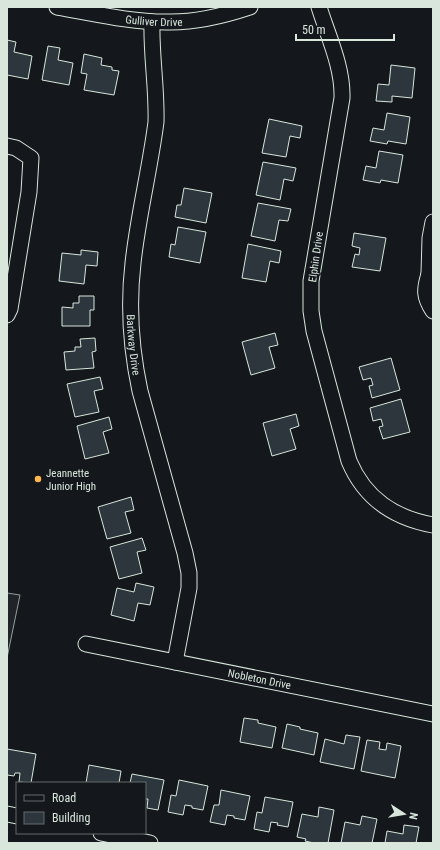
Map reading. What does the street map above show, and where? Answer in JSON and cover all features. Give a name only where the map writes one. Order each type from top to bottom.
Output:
[{"type":"street","name":"Gulliver Drive","points":[[57,7],[152,22],[208,18],[250,7]]},
{"type":"street","name":"Elphin Drive","points":[[319,7],[339,70],[342,86],[342,98],[311,281],[314,331],[349,461],[358,480],[375,499],[387,508],[402,516],[433,525]]},
{"type":"street","name":"Barkway Drive","points":[[152,22],[152,46],[157,105],[156,122],[133,262],[130,302],[131,334],[140,391],[185,553],[189,573],[188,600],[175,662]]},
{"type":"street","points":[[7,146],[16,148],[31,158],[29,192],[10,309],[7,315]]},
{"type":"street","points":[[433,222],[430,238],[431,274],[425,288],[427,301],[433,311]]},
{"type":"street","name":"Nobleton Drive","points":[[86,644],[433,714]]},
{"type":"street","points":[[106,834],[150,843]]},
{"type":"shaded area","points":[[7,593],[20,595],[7,658]]},
{"type":"building","points":[[7,40],[16,42],[14,52],[32,56],[28,79],[7,75]]},
{"type":"building","points":[[48,46],[60,48],[58,60],[73,63],[69,85],[42,80]]},
{"type":"building","points":[[84,54],[102,58],[101,65],[112,67],[112,70],[119,71],[114,95],[84,90],[87,74],[81,73]]},
{"type":"building","points":[[391,65],[415,68],[412,98],[392,96],[392,102],[376,101],[378,84],[389,85]]},
{"type":"building","points":[[387,113],[410,117],[406,144],[388,141],[387,144],[370,141],[373,128],[384,130]]},
{"type":"building","points":[[269,119],[302,126],[300,138],[290,136],[286,157],[262,153]]},
{"type":"building","points":[[379,151],[403,155],[398,183],[381,180],[380,183],[363,180],[366,166],[376,168]]},
{"type":"building","points":[[263,162],[296,168],[293,181],[284,179],[280,200],[256,195]]},
{"type":"building","points":[[184,188],[212,193],[206,223],[175,217],[177,205],[181,205]]},
{"type":"building","points":[[258,203],[291,209],[288,221],[279,220],[275,241],[251,236]]},
{"type":"building","points":[[178,227],[206,232],[200,263],[169,257],[171,244],[175,245]]},
{"type":"building","points":[[354,233],[386,238],[380,271],[352,267],[355,254],[359,255],[360,248],[352,246]]},
{"type":"building","points":[[248,244],[281,251],[279,263],[270,261],[266,282],[242,278]]},
{"type":"building","points":[[81,250],[98,252],[97,266],[86,265],[84,284],[59,281],[62,253],[81,255]]},
{"type":"building","points":[[79,296],[94,296],[94,310],[90,310],[90,326],[62,326],[62,307],[73,308],[73,303],[79,303]]},
{"type":"building","points":[[275,333],[278,345],[269,347],[275,368],[251,375],[242,342]]},
{"type":"building","points":[[95,338],[96,351],[92,352],[94,368],[66,370],[64,352],[75,351],[75,347],[81,347],[80,339]]},
{"type":"building","points":[[391,358],[400,390],[372,398],[369,386],[373,385],[371,378],[363,380],[359,367]]},
{"type":"building","points":[[100,377],[103,389],[94,391],[99,412],[75,417],[67,384]]},
{"type":"building","points":[[401,399],[410,432],[383,439],[379,427],[383,426],[381,419],[373,421],[370,408]]},
{"type":"building","points":[[296,414],[299,426],[290,429],[296,449],[272,456],[263,423]]},
{"type":"building","points":[[109,417],[112,429],[103,432],[109,453],[85,459],[77,426]]},
{"type":"building","points":[[131,497],[134,510],[125,512],[131,533],[107,539],[98,507]]},
{"type":"building","points":[[142,538],[146,550],[137,552],[142,573],[119,579],[110,547]]},
{"type":"building","points":[[136,583],[154,587],[150,605],[138,603],[134,621],[111,615],[117,588],[134,592]]},
{"type":"building","points":[[244,718],[258,720],[258,723],[276,727],[272,748],[240,742]]},
{"type":"building","points":[[287,724],[318,733],[314,755],[282,748]]},
{"type":"building","points":[[346,735],[360,737],[354,769],[320,762],[325,739],[344,744]]},
{"type":"building","points":[[367,740],[380,742],[379,749],[386,750],[387,743],[401,746],[395,778],[361,771]]},
{"type":"building","points":[[7,749],[36,754],[31,782],[19,782],[20,773],[15,773],[14,776],[7,775]]},
{"type":"building","points":[[89,765],[121,771],[119,782],[86,782]]},
{"type":"building","points":[[132,774],[164,780],[158,810],[147,808],[148,799],[146,799],[146,782],[130,782]]},
{"type":"building","points":[[179,780],[208,786],[203,810],[185,805],[183,815],[168,812],[171,795],[176,796]]},
{"type":"building","points":[[221,790],[250,796],[245,820],[227,815],[225,825],[210,822],[214,805],[219,805]]},
{"type":"building","points":[[265,797],[293,802],[288,827],[271,822],[269,832],[254,829],[257,812],[262,813]]},
{"type":"building","points":[[319,807],[334,810],[328,843],[314,843],[297,837],[302,814],[318,817]]},
{"type":"building","points":[[362,816],[377,819],[372,843],[341,843],[345,822],[360,825]]},
{"type":"building","points":[[404,825],[419,827],[416,843],[385,843],[387,831],[403,834]]},
{"type":"place","name":"Jeannette Junior High","points":[[38,479]]}]
